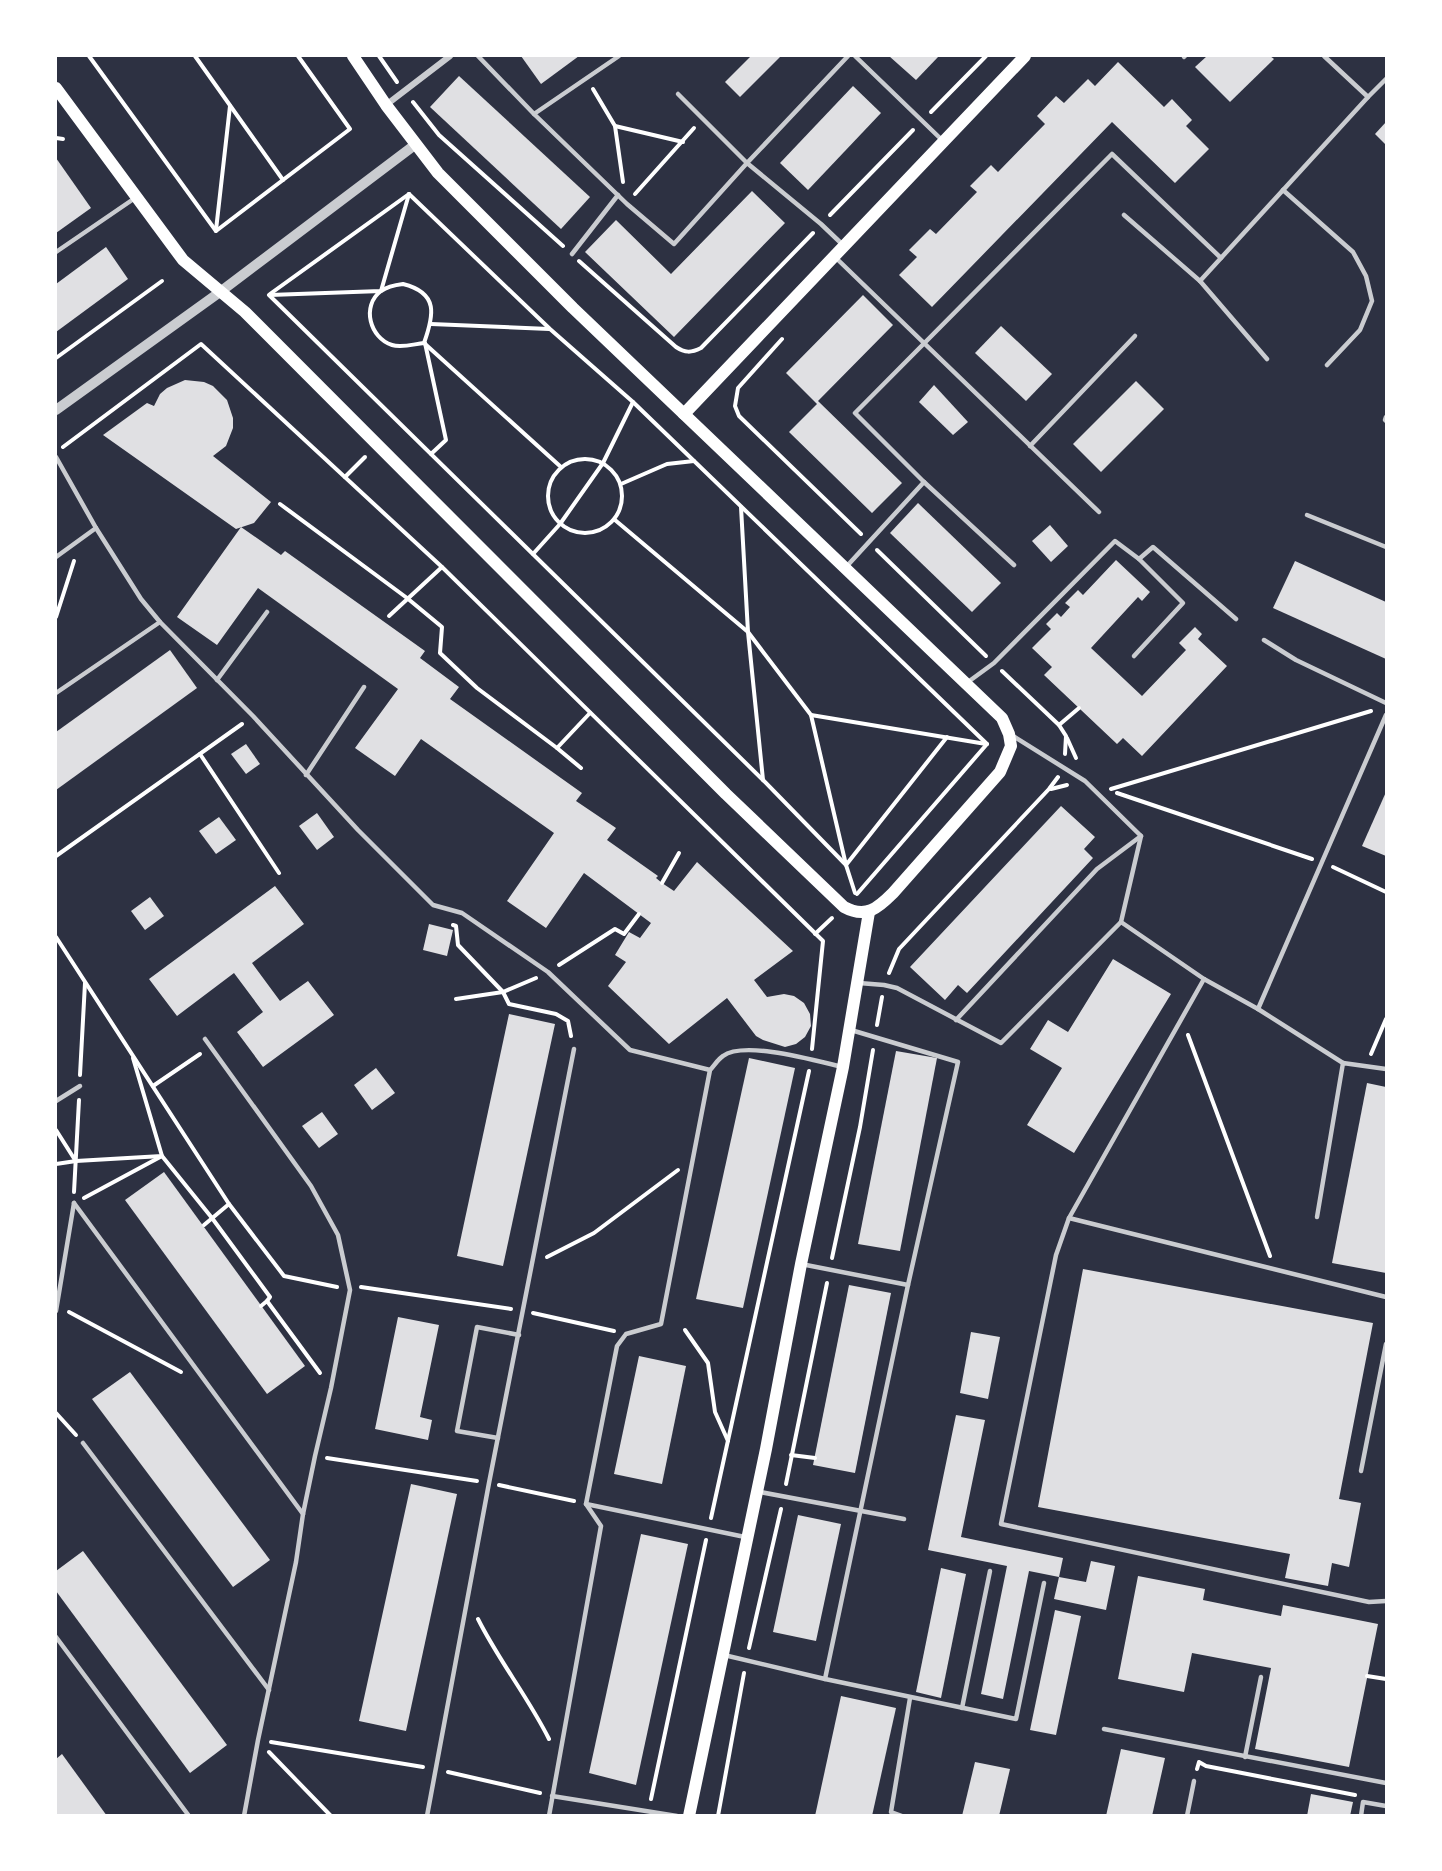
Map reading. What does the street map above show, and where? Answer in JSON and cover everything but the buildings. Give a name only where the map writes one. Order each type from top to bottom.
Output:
[{"type":"main road","points":[[56,88],[183,260],[245,312],[726,794],[836,899],[851,911],[869,912],[894,893],[999,772],[1011,746],[1010,734],[1002,718],[573,308],[438,173],[386,105],[353,56]]},
{"type":"main road","points":[[684,414],[1025,56]]},
{"type":"main road","points":[[689,1815],[843,1067],[869,912]]},
{"type":"street","points":[[386,105],[450,56]]},
{"type":"street","points":[[56,410],[220,292],[416,144]]},
{"type":"lane","points":[[478,56],[627,204],[674,244],[848,56]]},
{"type":"lane","points":[[534,114],[619,56]]},
{"type":"lane","points":[[855,56],[944,142]]},
{"type":"lane","points":[[1324,56],[1368,97]]},
{"type":"lane","points":[[1200,281],[1386,79]]},
{"type":"lane","points":[[678,94],[747,163],[844,246]]},
{"type":"lane","points":[[1014,565],[924,482],[855,413],[1112,154],[1221,258]]},
{"type":"lane","points":[[1283,190],[1353,252],[1366,276],[1372,302],[1360,330],[1327,365]]},
{"type":"lane","points":[[572,254],[618,195]]},
{"type":"lane","points":[[56,252],[135,198]]},
{"type":"lane","points":[[1124,215],[1200,281],[1267,359]]},
{"type":"lane","points":[[834,256],[1099,513]]},
{"type":"lane","points":[[1030,446],[1135,336]]},
{"type":"lane","points":[[56,455],[96,528],[141,599],[160,622],[253,716],[358,830],[433,905],[462,914],[548,972],[630,1050],[710,1070]]},
{"type":"lane","points":[[846,568],[868,541],[924,482]]},
{"type":"lane","points":[[1307,515],[1386,547]]},
{"type":"lane","points":[[56,557],[96,528]]},
{"type":"lane","points":[[966,684],[994,663],[1115,541],[1138,559],[1183,603],[1134,656]]},
{"type":"lane","points":[[1138,559],[1153,547],[1236,619]]},
{"type":"lane","points":[[217,680],[267,612]]},
{"type":"lane","points":[[56,693],[160,622]]},
{"type":"lane","points":[[1264,640],[1296,660],[1386,703]]},
{"type":"lane","points":[[306,775],[364,687]]},
{"type":"lane","points":[[1258,1009],[1386,715]]},
{"type":"lane","points":[[1010,734],[1085,781],[1141,836]]},
{"type":"lane","points":[[856,983],[897,988],[1001,1043],[1121,922],[1141,836]]},
{"type":"lane","points":[[956,1020],[1097,869],[1141,836]]},
{"type":"lane","points":[[1121,922],[1204,980],[1258,1009],[1343,1063],[1386,1069]]},
{"type":"lane","points":[[1204,980],[1069,1218],[1056,1255],[1001,1524],[1369,1602],[1386,1601]]},
{"type":"lane","points":[[825,1679],[908,1285],[958,1062],[849,1030]]},
{"type":"lane","points":[[205,1039],[311,1186],[338,1235],[350,1290],[244,1815]]},
{"type":"lane","points":[[427,1815],[574,1049]]},
{"type":"lane","points":[[549,1815],[601,1526],[586,1504],[617,1346],[626,1334],[661,1324],[710,1070],[724,1055],[747,1049],[811,1059],[843,1067]]},
{"type":"lane","points":[[1317,1217],[1343,1063]]},
{"type":"lane","points":[[56,1101],[80,1086]]},
{"type":"lane","points":[[56,1308],[74,1203]]},
{"type":"lane","points":[[74,1203],[303,1514]]},
{"type":"lane","points":[[1069,1218],[1386,1296]]},
{"type":"lane","points":[[801,1264],[908,1285]]},
{"type":"lane","points":[[498,1438],[457,1431],[477,1327],[519,1335]]},
{"type":"lane","points":[[1361,1471],[1386,1344]]},
{"type":"lane","points":[[83,1443],[269,1690]]},
{"type":"lane","points":[[757,1491],[904,1519]]},
{"type":"lane","points":[[586,1504],[748,1537]]},
{"type":"lane","points":[[962,1708],[990,1571]]},
{"type":"lane","points":[[722,1655],[910,1698],[1016,1719],[1044,1583]]},
{"type":"lane","points":[[56,1637],[189,1815]]},
{"type":"lane","points":[[1245,1757],[1261,1677]]},
{"type":"lane","points":[[902,1815],[891,1812],[910,1698]]},
{"type":"lane","points":[[1104,1729],[1386,1783]]},
{"type":"lane","points":[[1187,1815],[1194,1781]]},
{"type":"lane","points":[[552,1796],[677,1815]]},
{"type":"lane","points":[[1361,1815],[1363,1802],[1386,1806]]},
{"type":"path","points":[[89,56],[216,231]]},
{"type":"path","points":[[195,56],[283,180]]},
{"type":"path","points":[[216,231],[350,129],[298,56]]},
{"type":"path","points":[[379,56],[438,135],[675,347],[690,353],[701,348],[986,56]]},
{"type":"path","points":[[586,78],[615,126],[627,204]]},
{"type":"path","points":[[216,231],[230,105]]},
{"type":"path","points":[[627,204],[703,118]]},
{"type":"path","points":[[615,126],[683,142]]},
{"type":"path","points":[[56,138],[63,139]]},
{"type":"path","points":[[409,194],[381,291],[371,306],[370,316],[376,335],[384,341],[404,346],[424,343]]},
{"type":"path","points":[[269,295],[409,194]]},
{"type":"path","points":[[409,194],[550,330],[633,402],[987,744]]},
{"type":"path","points":[[56,358],[162,281]]},
{"type":"path","points":[[269,295],[381,291],[393,285],[403,284],[413,286],[422,292],[429,300],[432,310],[431,324],[424,343],[446,440],[431,454]]},
{"type":"path","points":[[269,295],[763,780],[846,865]]},
{"type":"path","points":[[431,324],[550,330]]},
{"type":"path","points":[[424,343],[561,467]]},
{"type":"path","points":[[56,455],[201,344],[442,567],[823,941],[811,1059],[649,1810]]},
{"type":"path","points":[[533,554],[560,524],[603,464],[633,402]]},
{"type":"path","points":[[739,416],[1059,725],[1085,781]]},
{"type":"path","points":[[345,477],[377,445]]},
{"type":"path","points":[[586,458],[597,460],[616,473],[621,484],[622,502],[615,520],[606,528],[595,533],[571,531],[553,516],[548,505],[548,494],[550,482],[561,467],[575,460],[586,458]]},
{"type":"path","points":[[621,484],[667,464],[695,461]]},
{"type":"path","points":[[280,504],[407,598],[442,627],[440,653],[477,688],[582,768]]},
{"type":"path","points":[[741,506],[748,632],[763,780]]},
{"type":"path","points":[[615,520],[748,632],[810,715],[846,865],[856,895],[987,744]]},
{"type":"path","points":[[56,617],[82,537]]},
{"type":"path","points":[[389,616],[442,567]]},
{"type":"path","points":[[1059,725],[1079,708]]},
{"type":"path","points":[[1375,710],[1108,790],[1322,862],[1386,892]]},
{"type":"path","points":[[557,748],[590,713]]},
{"type":"path","points":[[810,715],[987,744]]},
{"type":"path","points":[[56,856],[253,716]]},
{"type":"path","points":[[718,1815],[747,1660],[784,1497],[860,1127],[884,985],[899,949],[1049,789],[1064,769],[1066,736]]},
{"type":"path","points":[[846,865],[947,737]]},
{"type":"path","points":[[200,754],[279,873]]},
{"type":"path","points":[[662,883],[679,853]]},
{"type":"path","points":[[456,999],[503,992],[548,972],[615,929],[624,934],[639,914]]},
{"type":"path","points":[[815,934],[828,922]]},
{"type":"path","points":[[56,937],[230,1204],[284,1276],[350,1290],[361,1287],[524,1311],[626,1334]]},
{"type":"path","points":[[503,992],[509,1004],[556,1014],[568,1021],[574,1049]]},
{"type":"path","points":[[1182,1019],[1274,1268]]},
{"type":"path","points":[[1365,1066],[1386,1019]]},
{"type":"path","points":[[153,1086],[211,1048]]},
{"type":"path","points":[[132,1054],[162,1156],[212,1218],[270,1298],[261,1306]]},
{"type":"path","points":[[56,1130],[76,1161]]},
{"type":"path","points":[[56,1164],[162,1156]]},
{"type":"path","points":[[74,1203],[162,1156]]},
{"type":"path","points":[[532,1264],[594,1233],[693,1159]]},
{"type":"path","points":[[204,1226],[230,1204]]},
{"type":"path","points":[[267,1301],[331,1388]]},
{"type":"path","points":[[56,1308],[211,1388]]},
{"type":"path","points":[[685,1330],[708,1363],[715,1412],[728,1442]]},
{"type":"path","points":[[56,1413],[83,1443]]},
{"type":"path","points":[[791,1455],[814,1458]]},
{"type":"path","points":[[315,1456],[489,1483],[586,1504]]},
{"type":"path","points":[[468,1599],[486,1636],[536,1714],[559,1758]]},
{"type":"path","points":[[1367,1676],[1386,1679]]},
{"type":"path","points":[[258,1740],[436,1769],[552,1796]]},
{"type":"path","points":[[258,1740],[331,1815]]},
{"type":"path","points":[[1199,1762],[1206,1766],[1359,1796]]}]
